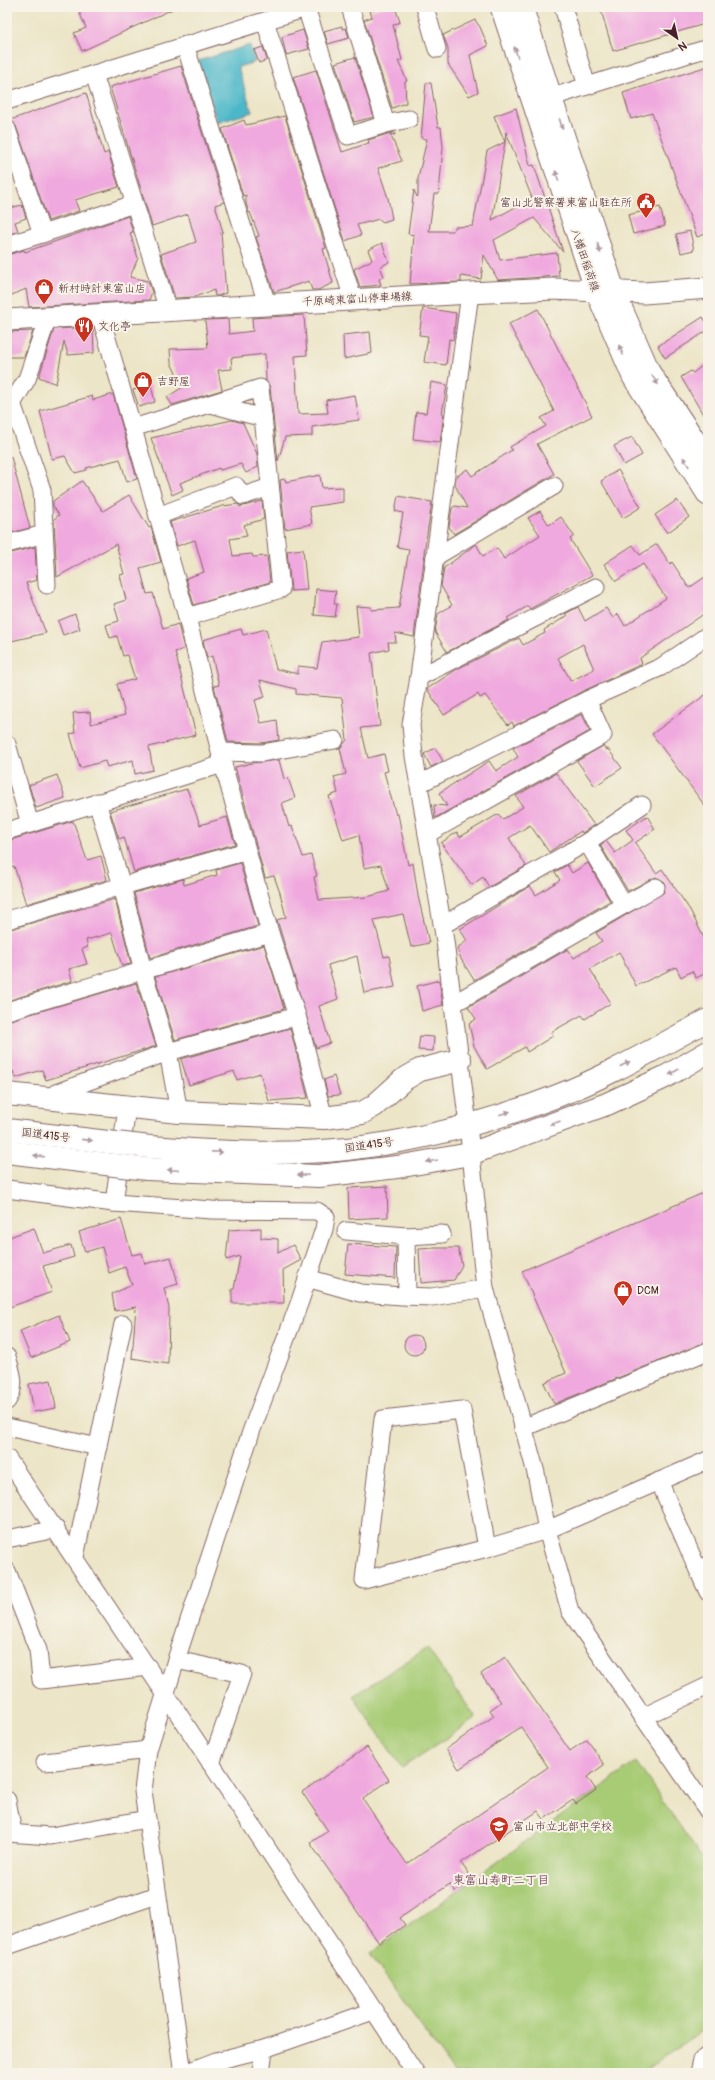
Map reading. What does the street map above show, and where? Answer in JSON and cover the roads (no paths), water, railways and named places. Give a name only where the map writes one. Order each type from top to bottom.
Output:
[{"type":"highway","name":"国道415号","points":[[7,1130],[150,1147],[218,1152],[345,1149],[394,1142],[468,1125],[558,1096],[616,1068],[708,1020]]},
{"type":"highway","name":"国道415号","points":[[7,1152],[147,1169],[319,1176],[397,1167],[470,1154],[607,1104],[665,1077],[708,1052]]},
{"type":"highway","points":[[7,1094],[179,1112],[324,1118],[362,1113],[374,1106],[403,1080],[420,1070],[460,1060]]},
{"type":"main road","name":"八幡田稲荷線","points":[[501,7],[533,104],[605,292],[633,377],[708,495]]},
{"type":"main road","name":"八幡田稲荷線","points":[[522,7],[552,96],[605,292],[650,373],[708,460]]},
{"type":"main road","name":"千原崎東富山停車場線","points":[[7,320],[267,304],[554,289],[644,293],[708,288]]},
{"type":"street","points":[[350,7],[386,124]]},
{"type":"street","points":[[425,7],[437,49]]},
{"type":"street","points":[[563,7],[588,86]]},
{"type":"street","points":[[7,101],[308,8],[348,136],[386,124],[409,119]]},
{"type":"street","points":[[265,21],[353,300]]},
{"type":"street","points":[[185,46],[267,304]]},
{"type":"street","points":[[533,104],[552,96],[708,48]]},
{"type":"street","points":[[94,74],[168,310]]},
{"type":"street","points":[[7,129],[42,234]]},
{"type":"street","points":[[7,245],[134,204]]},
{"type":"street","points":[[470,293],[419,677],[411,724],[419,784],[443,925],[468,1125],[485,1288],[536,1473],[547,1530],[570,1611],[643,1717],[703,1794],[708,1811]]},
{"type":"street","points":[[100,314],[187,617],[247,851],[270,933],[297,1016],[324,1118]]},
{"type":"street","points":[[47,585],[42,490],[10,408],[27,379],[48,318]]},
{"type":"street","points":[[133,428],[260,388],[280,588],[187,617]]},
{"type":"street","points":[[211,404],[263,418]]},
{"type":"street","points":[[158,516],[236,486],[243,496],[270,487]]},
{"type":"street","points":[[435,557],[554,486]]},
{"type":"street","points":[[7,544],[44,534]]},
{"type":"street","points":[[419,677],[596,587]]},
{"type":"street","points":[[419,784],[587,700],[661,667],[708,635]]},
{"type":"street","points":[[427,834],[603,735],[587,700]]},
{"type":"street","points":[[7,831],[97,802],[222,758],[262,753],[335,740]]},
{"type":"street","points":[[7,744],[30,824]]},
{"type":"street","points":[[97,802],[122,886],[143,971],[168,1052],[179,1112]]},
{"type":"street","points":[[443,925],[587,842],[642,805]]},
{"type":"street","points":[[587,842],[624,905]]},
{"type":"street","points":[[7,920],[247,851]]},
{"type":"street","points":[[453,1004],[656,887]]},
{"type":"street","points":[[7,1011],[270,933]]},
{"type":"street","points":[[50,1098],[56,1093],[168,1052],[297,1016]]},
{"type":"street","points":[[114,1203],[127,1106]]},
{"type":"street","points":[[7,1189],[114,1203],[212,1210],[317,1211],[326,1217],[324,1229],[307,1278],[251,1432],[176,1660],[148,1750],[143,1791],[184,2073],[216,2061],[264,2049],[373,2011]]},
{"type":"street","points":[[346,1232],[406,1236],[442,1234]]},
{"type":"street","points":[[406,1236],[408,1296]]},
{"type":"street","points":[[307,1278],[360,1293],[408,1296],[432,1297],[485,1288]]},
{"type":"street","points":[[75,1557],[123,1324]]},
{"type":"street","points":[[523,1428],[708,1351]]},
{"type":"street","points":[[7,1357],[14,1377],[13,1392],[7,1401]]},
{"type":"street","points":[[487,1548],[462,1410],[383,1419],[364,1580],[487,1548],[547,1530],[708,1460]]},
{"type":"street","points":[[7,1427],[98,1447]]},
{"type":"street","points":[[7,1458],[148,1667],[415,2073]]},
{"type":"street","points":[[658,1481],[703,1568],[708,1592]]},
{"type":"street","points":[[7,1539],[56,1530]]},
{"type":"street","points":[[7,1571],[38,1650],[41,1680],[148,1667]]},
{"type":"street","points":[[176,1660],[242,1674],[211,1764]]},
{"type":"street","points":[[643,1717],[708,1686]]},
{"type":"street","points":[[45,1762],[148,1750]]},
{"type":"street","points":[[7,1800],[10,1833],[51,1836],[147,1819]]},
{"type":"street","points":[[7,1946],[157,1895]]},
{"type":"street","points":[[261,2073],[264,2049]]},
{"type":"street","points":[[699,2073],[702,2060],[708,2055]]},
{"type":"water","points":[[250,45],[255,62],[238,67],[252,112],[217,123],[198,61]]},
{"type":"place","name":"富山北警察署東富山駐在所","points":[[646,219]]},
{"type":"place","name":"新村時計東富山店","points":[[44,305]]},
{"type":"place","name":"文化亭","points":[[84,343]]},
{"type":"place","name":"吉野屋","points":[[143,398]]},
{"type":"place","name":"DCM","points":[[623,1307]]},
{"type":"place","name":"富山市立北部中学校","points":[[499,1843]]},
{"type":"district","name":"東富山寿町二丁目","points":[[501,1880]]}]
